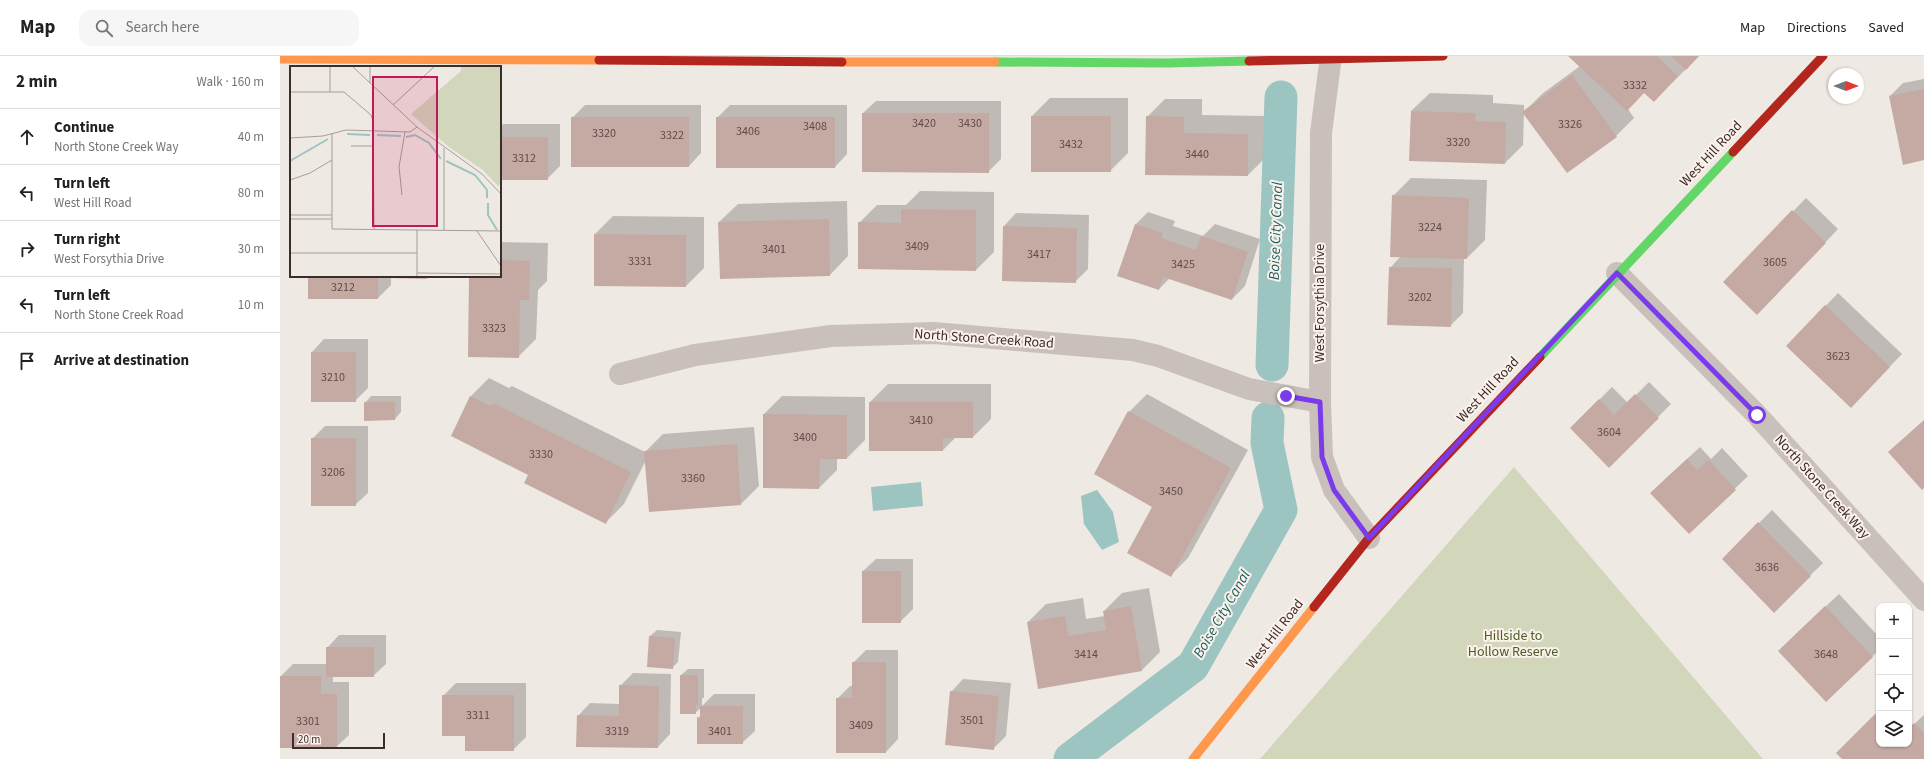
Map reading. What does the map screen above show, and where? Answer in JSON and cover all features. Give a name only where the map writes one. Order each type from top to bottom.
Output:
[{"type":"street","points":[[280,59],[1167,59],[1442,56]]},
{"type":"street","name":"West Hill Road","points":[[1193,759],[1369,538],[1823,56]]},
{"type":"street","name":"West Forsythia Drive","points":[[1331,57],[1321,133],[1320,402],[1322,457],[1334,490],[1369,538]]},
{"type":"street","name":"North Stone Creek Way","points":[[1617,273],[1757,415],[1924,600]]},
{"type":"street","name":"North Stone Creek Road","points":[[620,374],[695,355],[831,336],[934,333],[1133,350],[1158,356],[1250,390],[1320,402]]},
{"type":"green space","name":"Hillside to Hollow Reserve","points":[[1514,467],[1763,759],[1260,759]]},
{"type":"water","points":[[921,482],[923,506],[873,511],[871,487]]},
{"type":"water","points":[[1097,490],[1113,512],[1119,542],[1102,550],[1084,524],[1081,496]]},
{"type":"building","points":[[1568,56],[1657,56],[1678,76],[1654,102],[1644,93],[1627,111]]},
{"type":"building","points":[[1671,56],[1699,56],[1686,70]]},
{"type":"building","points":[[1572,75],[1617,137],[1567,173],[1522,112]]},
{"type":"building","points":[[1924,89],[1924,160],[1903,165],[1889,96]]},
{"type":"building","points":[[1411,111],[1476,113],[1475,121],[1506,122],[1505,164],[1409,161]]},
{"type":"building","points":[[862,113],[989,113],[989,173],[862,172]]},
{"type":"building","points":[[1031,116],[1111,116],[1111,172],[1031,172]]},
{"type":"building","points":[[1146,116],[1184,117],[1184,133],[1248,134],[1248,176],[1145,175]]},
{"type":"building","points":[[571,117],[689,117],[689,167],[571,167]]},
{"type":"building","points":[[716,117],[835,117],[835,168],[716,168]]},
{"type":"building","points":[[501,137],[548,137],[548,180],[501,180]]},
{"type":"building","points":[[1392,195],[1469,198],[1467,259],[1390,257]]},
{"type":"building","points":[[901,209],[976,210],[976,271],[858,269],[858,222],[901,223]]},
{"type":"building","points":[[1792,210],[1826,243],[1757,315],[1723,282]]},
{"type":"building","points":[[829,219],[830,276],[720,279],[718,222]]},
{"type":"building","points":[[1135,224],[1163,233],[1161,238],[1196,250],[1201,236],[1248,252],[1232,300],[1163,277],[1159,290],[1117,276]]},
{"type":"building","points":[[1003,226],[1077,228],[1076,283],[1002,281]]},
{"type":"building","points":[[594,234],[686,235],[686,287],[594,286]]},
{"type":"building","points":[[501,260],[530,261],[529,300],[520,300],[519,358],[468,357],[469,277],[501,277]]},
{"type":"building","points":[[1389,267],[1452,268],[1451,327],[1387,325]]},
{"type":"building","points":[[308,277],[378,277],[378,299],[308,299]]},
{"type":"building","points":[[427,277],[427,279],[389,278]]},
{"type":"building","points":[[1825,305],[1890,367],[1851,408],[1786,346]]},
{"type":"building","points":[[311,352],[356,352],[356,402],[311,402]]},
{"type":"building","points":[[1635,394],[1659,418],[1609,468],[1570,428],[1599,399],[1614,415]]},
{"type":"building","points":[[470,396],[491,406],[493,403],[631,472],[606,524],[524,483],[528,475],[451,436]]},
{"type":"building","points":[[364,402],[395,402],[395,420],[364,421]]},
{"type":"building","points":[[869,402],[973,402],[973,438],[943,438],[943,451],[869,451]]},
{"type":"building","points":[[1128,411],[1231,468],[1171,577],[1127,553],[1152,507],[1094,474]]},
{"type":"building","points":[[763,414],[847,415],[847,459],[820,459],[819,489],[763,488]]},
{"type":"building","points":[[1924,420],[1924,488],[1922,490],[1888,452]]},
{"type":"building","points":[[311,438],[356,438],[356,506],[311,506]]},
{"type":"building","points":[[737,444],[741,505],[649,512],[644,451]]},
{"type":"building","points":[[1687,459],[1697,470],[1709,460],[1736,490],[1689,534],[1650,493]]},
{"type":"building","points":[[1758,522],[1811,576],[1774,613],[1722,559]]},
{"type":"building","points":[[862,571],[901,571],[901,623],[862,623]]},
{"type":"building","points":[[1131,606],[1142,671],[1038,689],[1027,622],[1065,616],[1068,636],[1106,630],[1103,611]]},
{"type":"building","points":[[1825,606],[1873,657],[1826,702],[1778,651]]},
{"type":"building","points":[[649,636],[675,638],[673,669],[647,667]]},
{"type":"building","points":[[326,647],[374,647],[374,677],[326,677]]},
{"type":"building","points":[[852,662],[886,662],[886,753],[836,753],[836,698],[852,698]]},
{"type":"building","points":[[680,675],[698,675],[698,705],[696,705],[696,714],[680,714]]},
{"type":"building","points":[[280,676],[321,676],[321,694],[337,694],[337,748],[280,748]]},
{"type":"building","points":[[619,685],[659,686],[658,748],[576,747],[577,715],[619,716]]},
{"type":"building","points":[[950,691],[999,696],[994,750],[945,745]]},
{"type":"building","points":[[442,695],[514,695],[514,751],[465,751],[465,736],[442,736]]},
{"type":"building","points":[[700,706],[743,706],[743,744],[697,744],[697,717],[700,718]]},
{"type":"building","points":[[1875,714],[1876,747],[1912,747],[1912,725],[1914,723],[1924,733],[1924,759],[1842,759],[1836,753]]},
{"type":"waterway","name":"Boise City Canal","points":[[1272,365],[1281,97]]},
{"type":"waterway","name":"Boise City Canal","points":[[1070,759],[1193,666],[1281,510],[1267,443],[1268,418]]},
{"type":"traffic: fast","points":[[995,62],[1167,63],[1249,61]]},
{"type":"traffic: fast","points":[[1540,357],[1733,152]]},
{"type":"traffic: slow","points":[[280,59],[599,60]]},
{"type":"traffic: slow","points":[[842,62],[995,62]]},
{"type":"traffic: slow","points":[[1193,759],[1314,607]]},
{"type":"traffic: jam","points":[[1249,61],[1443,56]]},
{"type":"traffic: jam","points":[[1733,152],[1823,56]]},
{"type":"traffic: jam","points":[[599,60],[842,62]]},
{"type":"traffic: jam","points":[[1314,607],[1369,538],[1540,357]]},
{"type":"route","points":[[1286,396],[1320,402],[1322,457],[1334,490],[1369,538],[1617,273],[1757,415]]}]
